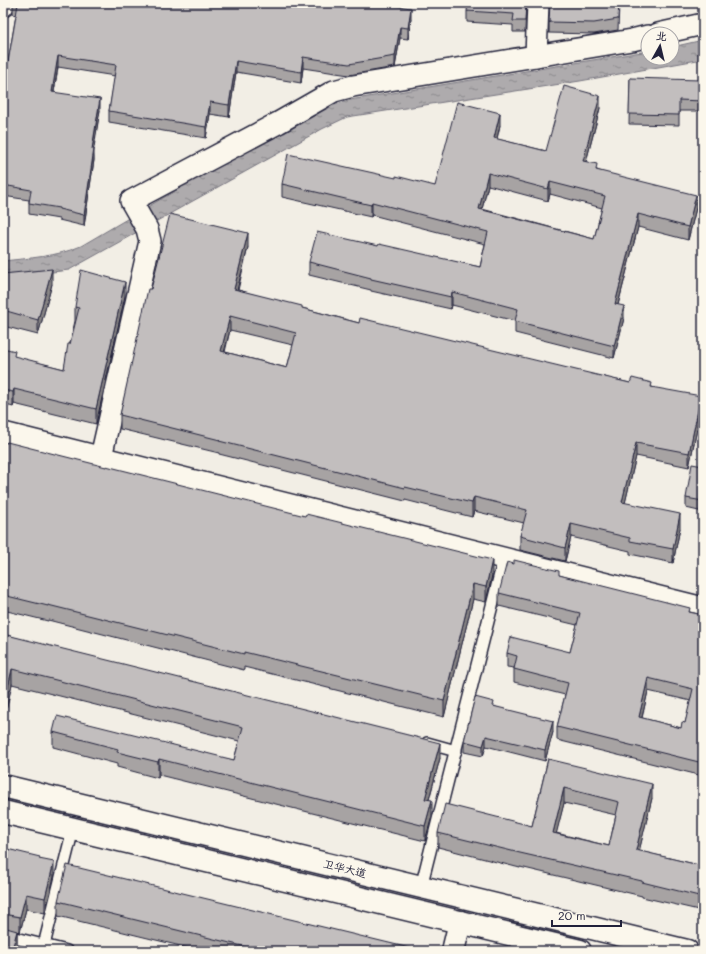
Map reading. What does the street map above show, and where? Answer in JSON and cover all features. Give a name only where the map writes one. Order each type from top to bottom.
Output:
[{"type":"main road","name":"卫华大道","points":[[3,786],[687,951]]},
{"type":"main road","points":[[3,812],[580,951]]},
{"type":"main road","points":[[453,951],[460,922]]},
{"type":"street","points":[[536,56],[538,3]]},
{"type":"street","points":[[680,29],[703,24]]},
{"type":"street","points":[[101,457],[150,241],[147,229],[131,201],[278,123],[334,91],[353,86],[640,38]]},
{"type":"street","points":[[3,433],[703,608]]},
{"type":"lane","points":[[422,887],[504,558]]},
{"type":"lane","points":[[417,741],[456,751]]},
{"type":"lane","points":[[44,945],[73,829]]},
{"type":"lane","points":[[3,935],[68,951]]},
{"type":"water","points":[[703,40],[703,59],[680,63],[680,45]]},
{"type":"water","points":[[640,52],[640,66],[664,66],[580,81],[347,117],[322,129],[69,270],[3,278],[3,261],[52,255],[81,246],[202,175],[328,107],[350,100]]},
{"type":"building","points":[[13,3],[375,3],[411,8],[408,28],[400,27],[395,56],[349,64],[303,57],[301,72],[236,61],[229,105],[210,102],[206,127],[109,111],[116,65],[58,56],[52,92],[100,99],[84,215],[59,208],[29,203],[31,190],[3,185],[3,82],[18,4]]},
{"type":"building","points":[[468,3],[526,3],[525,21],[513,21],[514,14],[467,11]]},
{"type":"building","points":[[550,3],[619,3],[618,19],[594,23],[549,22]]},
{"type":"building","points":[[630,78],[700,80],[702,101],[679,100],[679,115],[629,114]]},
{"type":"building","points":[[564,86],[600,96],[583,161],[597,164],[596,170],[696,195],[688,227],[638,214],[615,304],[624,306],[614,346],[515,321],[518,309],[452,292],[451,297],[371,279],[309,262],[317,232],[378,246],[379,244],[480,267],[488,232],[372,202],[371,205],[282,184],[288,154],[396,178],[396,176],[435,186],[457,102],[500,113],[494,138],[546,151]],"holes":[[[488,173],[548,189],[550,182],[605,196],[594,239],[479,209]]]},
{"type":"building","points":[[170,214],[248,233],[234,289],[302,306],[302,308],[359,323],[360,318],[630,383],[632,378],[652,383],[651,387],[701,396],[689,453],[636,443],[622,502],[680,514],[673,549],[630,541],[630,538],[571,524],[565,548],[520,536],[527,510],[474,497],[472,503],[405,488],[120,415],[148,289],[151,289]],"holes":[[[230,316],[296,333],[287,368],[221,351]]]},
{"type":"building","points":[[52,269],[38,320],[3,310],[3,274]]},
{"type":"building","points":[[81,270],[125,282],[96,409],[14,389],[13,392],[3,390],[3,348],[15,351],[14,356],[64,369],[68,344],[70,344],[79,308],[75,307]]},
{"type":"building","points":[[3,442],[492,560],[486,587],[473,584],[444,701],[3,595]]},
{"type":"building","points":[[692,464],[703,466],[703,501],[686,498]]},
{"type":"building","points":[[514,560],[559,571],[559,575],[690,608],[689,612],[703,615],[703,763],[557,727],[568,683],[514,669],[517,656],[507,653],[511,637],[570,652],[580,613],[499,593],[507,562],[514,564]],"holes":[[[648,678],[693,689],[685,723],[682,722],[681,728],[639,717]]]},
{"type":"building","points":[[3,634],[440,743],[425,799],[432,800],[425,826],[159,759],[158,762],[117,752],[118,749],[53,732],[57,716],[234,760],[243,727],[12,669],[3,709]]},
{"type":"building","points":[[475,697],[494,702],[493,706],[553,721],[545,750],[486,736],[483,746],[464,741]]},
{"type":"building","points":[[548,759],[652,784],[636,850],[703,866],[703,897],[642,881],[438,833],[445,804],[532,826]],"holes":[[[564,788],[619,802],[609,846],[553,833]]]},
{"type":"building","points":[[3,848],[54,862],[45,898],[26,894],[20,917],[3,914]]},
{"type":"building","points":[[67,865],[422,951],[263,951],[58,901]]},
{"type":"building","points":[[3,927],[17,931],[13,946],[34,951],[3,951]]}]
